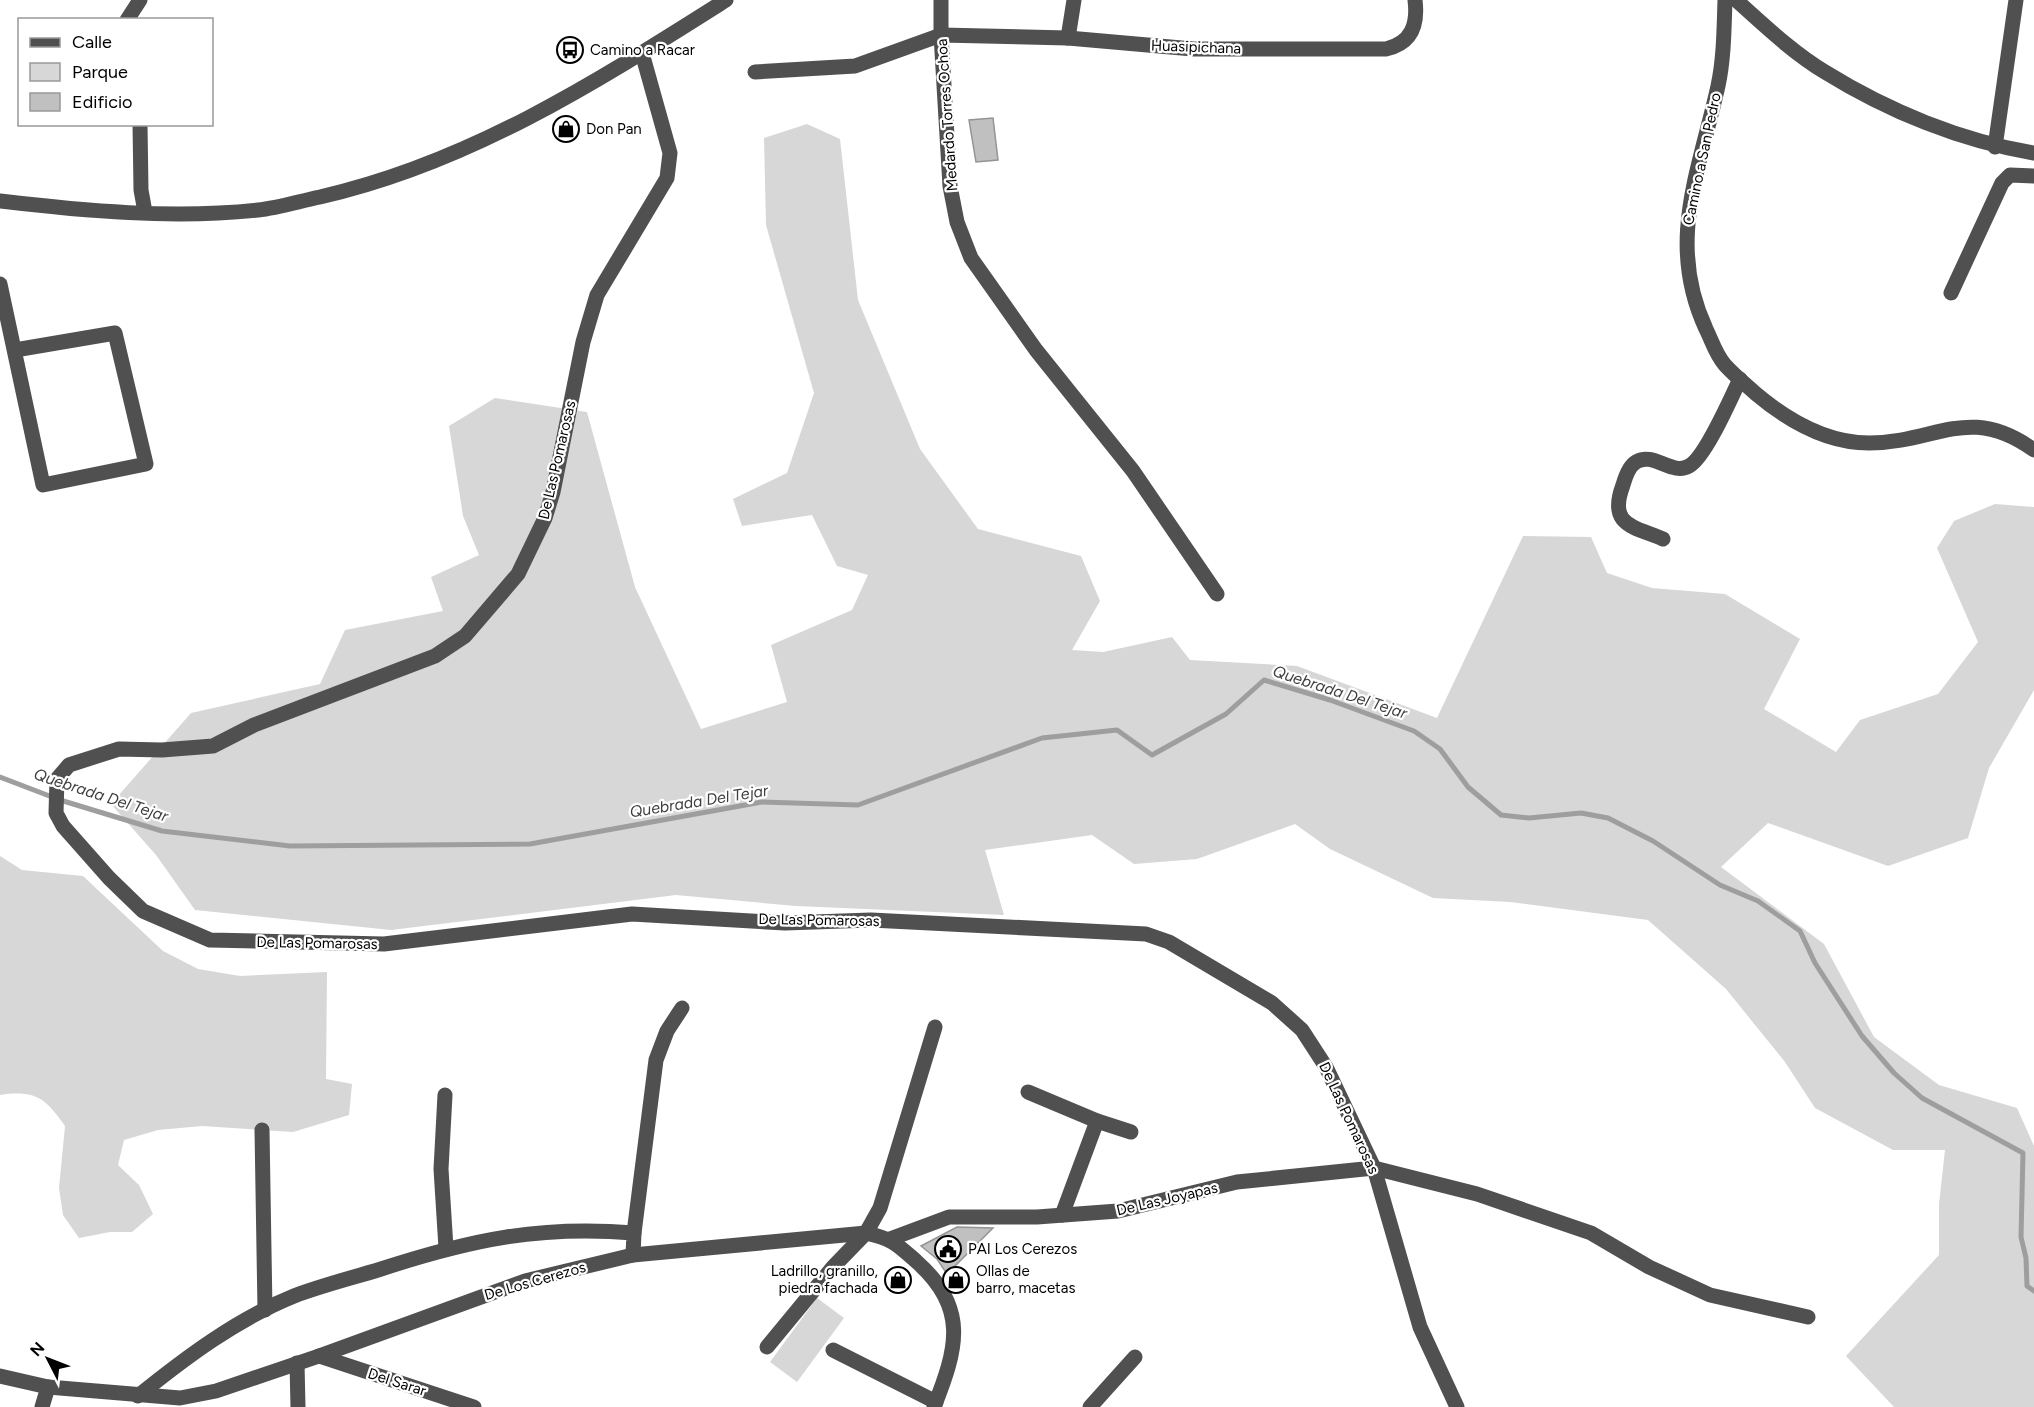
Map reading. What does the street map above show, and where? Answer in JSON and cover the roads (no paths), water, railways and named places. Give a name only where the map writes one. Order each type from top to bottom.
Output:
[{"type":"street","points":[[128,18],[140,0]]},
{"type":"street","points":[[0,201],[58,208],[145,212],[260,210],[345,191],[415,171],[483,141],[551,106],[642,53],[726,0]]},
{"type":"street","name":"Medardo Torres Ochoa","points":[[942,0],[941,35],[950,186],[957,222],[971,258],[1036,350],[1133,471],[1217,594]]},
{"type":"street","points":[[1068,38],[1074,0]]},
{"type":"street","name":"Huasipichana","points":[[941,35],[1068,38],[1193,50],[1386,49],[1400,44],[1413,32],[1417,15],[1415,0]]},
{"type":"street","name":"Camino a San Pedro","points":[[1725,0],[1718,83],[1690,204],[1685,237],[1687,267],[1699,314],[1720,359],[1740,380],[1781,413],[1836,439],[1852,443],[1879,443],[1911,438],[1952,427],[1976,426],[2004,432],[2034,450]]},
{"type":"street","points":[[1736,0],[1767,28],[1824,72],[1921,120],[1995,147],[2034,153]]},
{"type":"street","points":[[1995,147],[2016,0]]},
{"type":"street","points":[[755,72],[855,66],[941,35]]},
{"type":"street","name":"De Las Pomarosas","points":[[642,53],[670,153],[667,178],[597,295],[583,342],[553,492],[545,518],[518,574],[465,636],[435,656],[254,725],[213,746],[162,750],[119,749],[69,765],[57,779],[56,813],[63,826],[93,861],[143,910],[210,940],[384,944],[632,914],[785,922],[871,920],[1146,934],[1169,942],[1272,1003],[1302,1030],[1326,1067],[1374,1168],[1420,1327],[1457,1407]]},
{"type":"street","points":[[140,126],[141,190],[145,212]]},
{"type":"street","points":[[1951,293],[2002,183],[2010,175],[2034,176]]},
{"type":"street","points":[[0,284],[44,485],[146,465],[115,333],[15,350]]},
{"type":"street","points":[[1663,539],[1623,522],[1617,512],[1617,500],[1627,473],[1635,462],[1646,459],[1680,469],[1689,466],[1701,454],[1740,380]]},
{"type":"street","points":[[633,1255],[656,1060],[667,1030],[682,1008]]},
{"type":"street","points":[[767,1347],[833,1267],[866,1233],[880,1208],[935,1027]]},
{"type":"street","points":[[1028,1092],[1097,1121],[1131,1132]]},
{"type":"street","points":[[445,1095],[441,1169],[446,1248]]},
{"type":"street","points":[[1062,1215],[1097,1121]]},
{"type":"street","points":[[262,1130],[265,1310]]},
{"type":"street","points":[[1374,1168],[1477,1194],[1591,1233],[1648,1267],[1710,1295],[1808,1317]]},
{"type":"street","name":"De Las Joyapas","points":[[890,1239],[949,1217],[1062,1215],[1118,1211],[1237,1182],[1374,1168]]},
{"type":"street","points":[[138,1396],[174,1366],[265,1310],[340,1280],[446,1248],[516,1234],[557,1230],[634,1233]]},
{"type":"street","name":"De Los Cerezos","points":[[0,1376],[48,1387],[180,1398],[216,1391],[297,1364],[496,1290],[633,1255],[866,1233],[890,1239],[936,1279],[950,1306],[954,1328],[951,1365],[935,1404]]},
{"type":"street","points":[[834,1350],[935,1404]]},
{"type":"street","name":"Del Sarar","points":[[319,1356],[474,1407]]},
{"type":"street","points":[[1090,1407],[1135,1357]]},
{"type":"street","points":[[297,1364],[298,1407]]},
{"type":"street","points":[[42,1407],[48,1387]]},
{"type":"waterway","name":"Quebrada Del Tejar","points":[[0,777],[60,800],[162,831],[290,846],[530,844],[762,802],[858,805],[1042,738],[1117,730],[1152,755],[1226,714],[1264,680],[1330,700],[1414,731],[1440,749],[1468,787],[1501,815],[1529,818],[1581,813],[1608,818],[1653,841],[1720,885],[1758,901],[1800,931],[1815,963],[1862,1036],[1894,1073],[1922,1098],[2023,1153],[2021,1237],[2026,1258],[2027,1286],[2034,1291]]},
{"type":"place","name":"Camino a Racar","points":[[570,50]]},
{"type":"place","name":"Don Pan","points":[[566,129]]},
{"type":"place","name":"PAI Los Cerezos","points":[[948,1249]]},
{"type":"place","name":"Ladrillo, granillo, piedra fachada","points":[[898,1280]]},
{"type":"place","name":"Ollas de barro, macetas","points":[[956,1280]]}]
